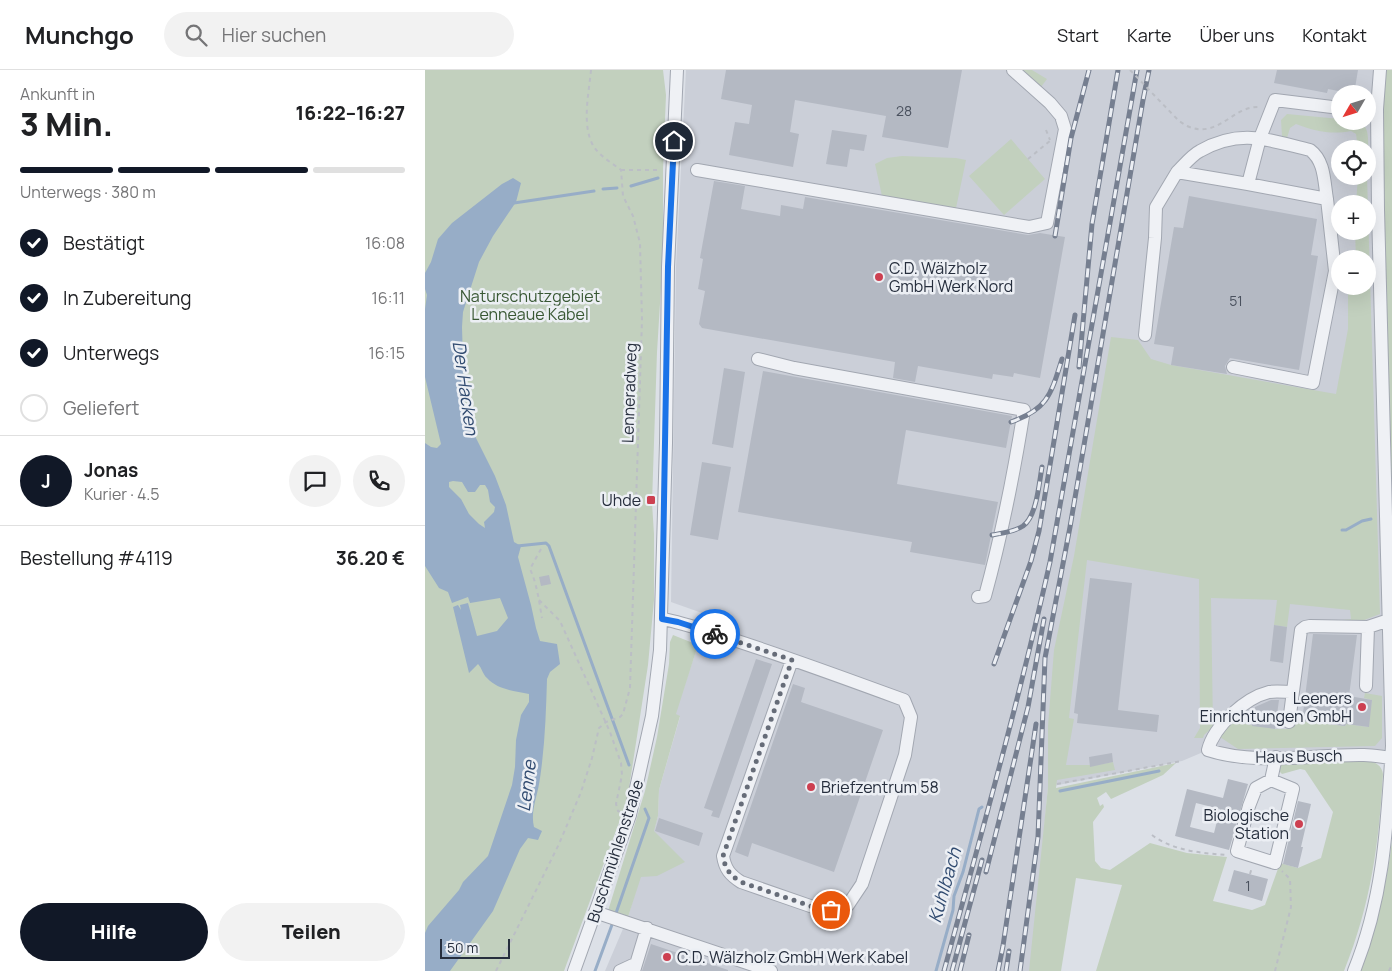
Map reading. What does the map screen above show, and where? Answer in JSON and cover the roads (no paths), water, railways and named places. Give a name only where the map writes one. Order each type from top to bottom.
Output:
[{"type":"street","name":"Buschmühlenstraße","points":[[574,971],[630,815],[652,716],[660,650],[668,267],[677,70]]},
{"type":"street","points":[[697,170],[1029,227],[1047,223],[1056,142],[1065,130],[1061,116],[1050,103],[1013,70]]},
{"type":"street","points":[[1376,87],[1379,70]]},
{"type":"street","points":[[1248,184],[1260,138],[1275,100],[1331,107]]},
{"type":"street","points":[[1354,971],[1372,919],[1380,884],[1388,821],[1391,758],[1378,210],[1373,130]]},
{"type":"street","points":[[1145,335],[1155,238],[1156,207],[1177,172],[1199,151],[1227,139],[1247,136],[1310,150],[1317,155],[1321,163],[1335,271],[1313,382],[1233,367]]},
{"type":"street","points":[[1177,172],[1327,199]]},
{"type":"street","points":[[758,359],[794,368],[1024,410],[1002,533],[985,596],[978,597]]},
{"type":"street","points":[[662,619],[678,622],[792,660],[904,700],[911,717],[905,755],[862,884],[848,905],[841,910],[816,908],[741,882],[733,877],[724,865],[723,856],[792,660]]},
{"type":"street","points":[[1289,722],[1301,630],[1310,626],[1368,626],[1389,620]]},
{"type":"street","points":[[1366,686],[1368,626]]},
{"type":"street","name":"Haus Busch","points":[[1293,692],[1270,692],[1250,700],[1222,725],[1211,739],[1208,750],[1235,756],[1365,755],[1391,758]]},
{"type":"street","points":[[1271,780],[1293,789],[1275,863],[1237,850],[1256,788],[1271,780],[1276,757]]},
{"type":"street","points":[[595,912],[771,971]]},
{"type":"street","points":[[620,971],[635,968],[647,928]]},
{"type":"water","name":"Lenne","points":[[513,178],[521,183],[516,202],[493,236],[479,262],[463,312],[464,396],[469,424],[495,476],[506,505],[514,542],[521,546],[518,557],[540,641],[557,644],[560,664],[550,672],[547,679],[543,753],[533,815],[534,827],[542,831],[538,840],[528,838],[520,849],[493,911],[450,971],[425,971],[425,933],[428,926],[459,890],[463,882],[488,856],[512,785],[516,740],[521,715],[529,702],[529,694],[507,689],[491,682],[478,664],[469,673],[453,607],[458,605],[461,610],[460,605],[468,603],[477,636],[497,631],[508,618],[500,598],[470,603],[468,597],[452,603],[448,592],[439,588],[425,566],[425,443],[437,448],[441,444],[425,377],[425,309],[427,295],[425,273],[431,262],[438,239],[452,223],[502,184]],"holes":[[[449,482],[462,482],[468,492],[475,492],[480,485],[485,485],[488,490],[490,502],[495,507],[494,512],[484,522],[485,528],[469,514],[461,499],[449,487]]]},
{"type":"waterway","points":[[631,186],[658,178]]},
{"type":"waterway","points":[[603,189],[617,188]]},
{"type":"waterway","points":[[514,203],[594,191]]},
{"type":"waterway","points":[[1342,530],[1371,519]]},
{"type":"waterway","points":[[517,546],[546,543],[549,546],[629,765]]},
{"type":"waterway","name":"Kuhlbach","points":[[1060,791],[1159,771]]},
{"type":"waterway","name":"Kuhlbach","points":[[936,971],[953,910],[954,896],[963,872],[979,809],[982,807]]},
{"type":"waterway","points":[[615,916],[649,818],[645,809]]},
{"type":"waterway","points":[[595,971],[613,922]]},
{"type":"railway","points":[[1055,236],[1071,138],[1089,70]]},
{"type":"railway","points":[[1079,367],[1092,224],[1118,70]]},
{"type":"railway","points":[[944,971],[1013,716],[1050,562],[1137,70]]},
{"type":"railway","points":[[1020,971],[1038,837],[1045,658],[1070,527],[1149,70]]},
{"type":"railway","points":[[994,664],[1031,561],[1039,531],[1075,315]]},
{"type":"railway","points":[[1011,422],[1033,412],[1046,399],[1055,382],[1062,359]]},
{"type":"railway","points":[[992,535],[1016,530],[1028,521],[1037,499],[1042,467]]},
{"type":"railway","points":[[986,872],[1028,707],[1044,619]]},
{"type":"railway","points":[[998,971],[1036,724]]},
{"type":"railway","points":[[952,971],[982,860]]},
{"type":"railway","points":[[960,971],[969,935]]},
{"type":"railway","points":[[1006,971],[1009,951]]},
{"type":"place","name":"C.D. Wälzholz GmbH Werk Nord","points":[[879,277]]},
{"type":"place","name":"Uhde","points":[[651,500]]},
{"type":"place","name":"Leeners Einrichtungen GmbH","points":[[1362,707]]},
{"type":"place","name":"Briefzentrum 58","points":[[811,787]]},
{"type":"place","name":"Biologische Station","points":[[1299,824]]},
{"type":"place","name":"C.D. Wälzholz GmbH Werk Kabel","points":[[667,957]]},
{"type":"park label","name":"Naturschutzgebiet Lenneaue Kabel","points":[[530,305]]},
{"type":"water label","name":"Der Hacken","points":[[466,388]]}]
